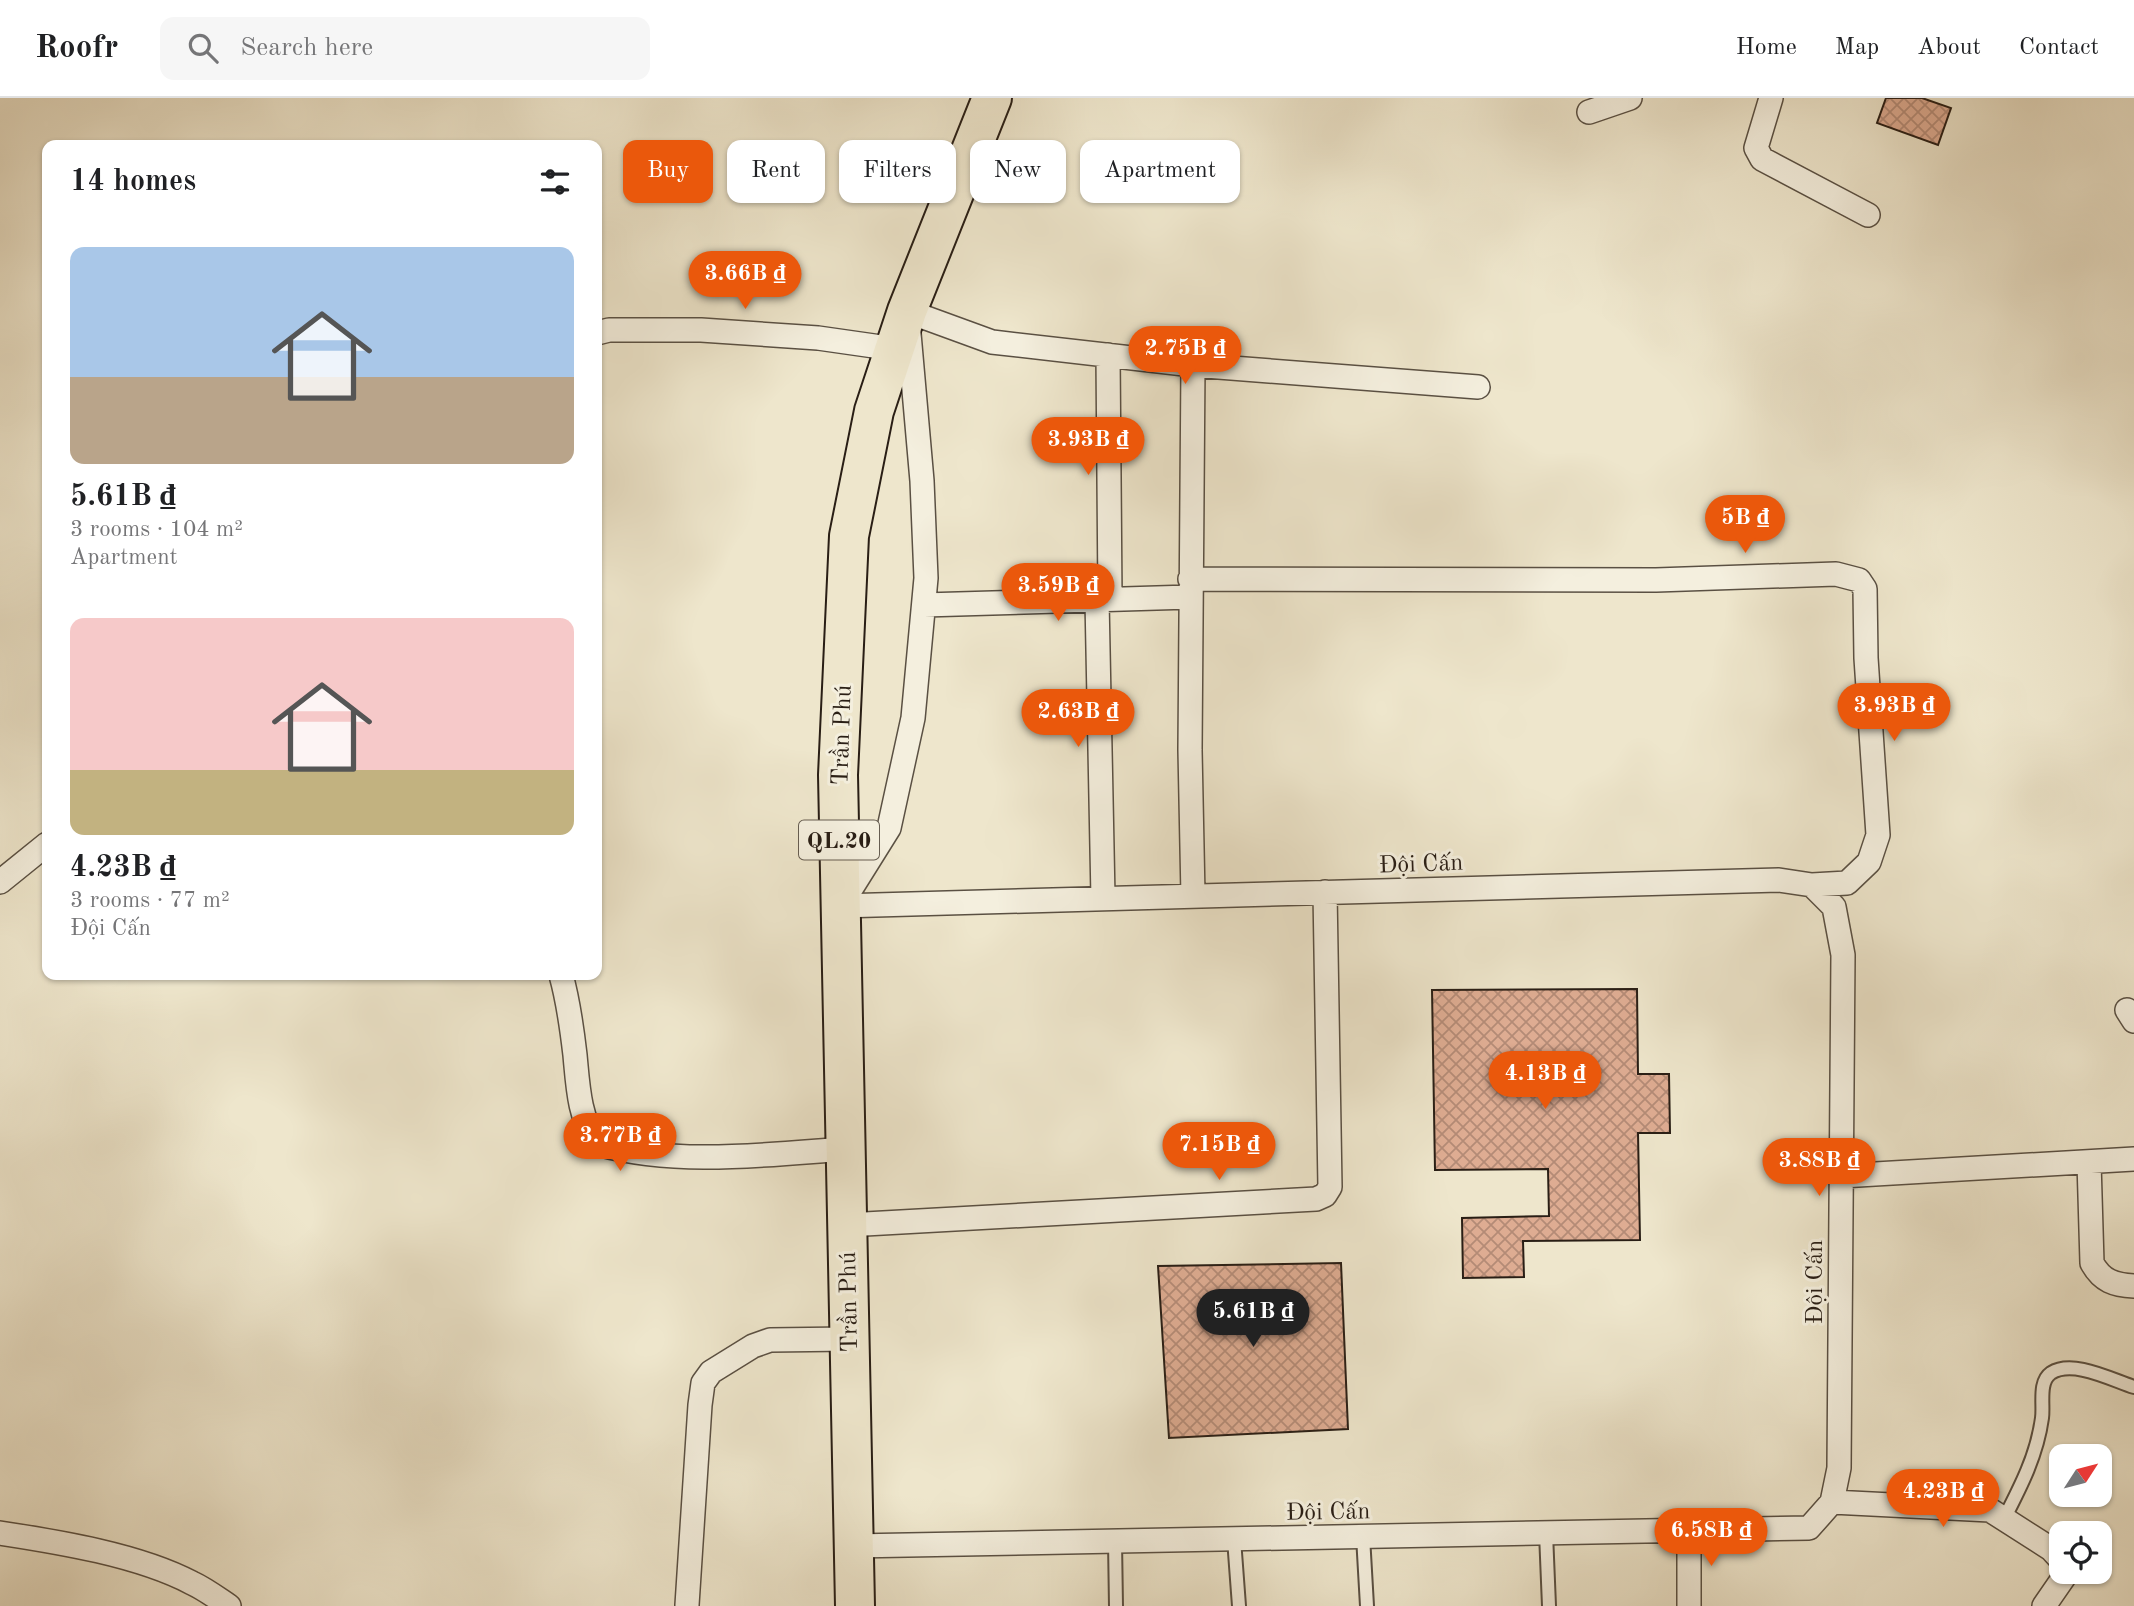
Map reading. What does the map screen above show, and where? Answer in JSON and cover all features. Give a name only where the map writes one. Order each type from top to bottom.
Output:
[{"type":"highway","name":"Trần Phú","points":[[855,1606],[838,775],[849,536],[874,411],[907,312],[992,98]]},
{"type":"street","points":[[1590,112],[1630,98]]},
{"type":"street","points":[[1771,98],[1756,148],[1762,159],[1868,215]]},
{"type":"street","points":[[841,906],[889,828],[914,718],[926,578],[922,481],[907,312],[992,342],[1193,365],[1478,387]]},
{"type":"street","points":[[602,332],[701,330],[818,338],[895,349]]},
{"type":"street","points":[[1103,898],[1108,355]]},
{"type":"street","points":[[1193,365],[1190,588],[1193,896]]},
{"type":"street","points":[[924,605],[1104,599],[1190,588],[1836,574],[1859,580],[1865,589],[1866,658],[1878,835],[1869,862],[1847,883],[1812,885]]},
{"type":"street","points":[[0,882],[42,848]]},
{"type":"street","name":"Đội Cấn","points":[[841,906],[1779,880],[1812,885],[1834,907],[1843,955],[1839,1468],[1832,1502],[1809,1528],[853,1546]]},
{"type":"street","points":[[847,1225],[1316,1199],[1325,1195],[1330,1187],[1325,892]]},
{"type":"street","points":[[562,980],[575,1053],[579,1097],[588,1132],[597,1144],[622,1151],[674,1157],[734,1157],[845,1149]]},
{"type":"street","points":[[1841,1176],[2134,1159]]},
{"type":"street","points":[[2089,1162],[2092,1263],[2098,1274],[2105,1279],[2134,1286]]},
{"type":"street","points":[[687,1605],[703,1383],[711,1372],[753,1346],[770,1340],[849,1339]]},
{"type":"street","points":[[1832,1502],[1990,1510],[2049,1548]]},
{"type":"street","points":[[1689,1530],[1689,1606]]},
{"type":"street","points":[[0,1533],[57,1542],[144,1563],[192,1582],[229,1606]]},
{"type":"street","points":[[2044,1606],[2059,1584]]},
{"type":"lane","points":[[2004,1518],[2034,1455],[2042,1418],[2043,1384],[2050,1373],[2062,1369],[2083,1369],[2134,1387]]},
{"type":"lane","points":[[1546,1533],[1549,1606]]},
{"type":"lane","points":[[1363,1536],[1367,1606]]},
{"type":"lane","points":[[1234,1539],[1239,1606]]},
{"type":"lane","points":[[1115,1541],[1116,1606]]},
{"type":"building","points":[[1886,98],[1922,98],[1951,108],[1938,145],[1877,123]]},
{"type":"building","points":[[1637,989],[1638,1074],[1669,1074],[1670,1133],[1638,1133],[1640,1240],[1523,1241],[1524,1277],[1463,1278],[1462,1218],[1549,1216],[1548,1169],[1435,1170],[1432,990]]},
{"type":"building","points":[[1341,1263],[1348,1429],[1169,1438],[1158,1266]]}]
